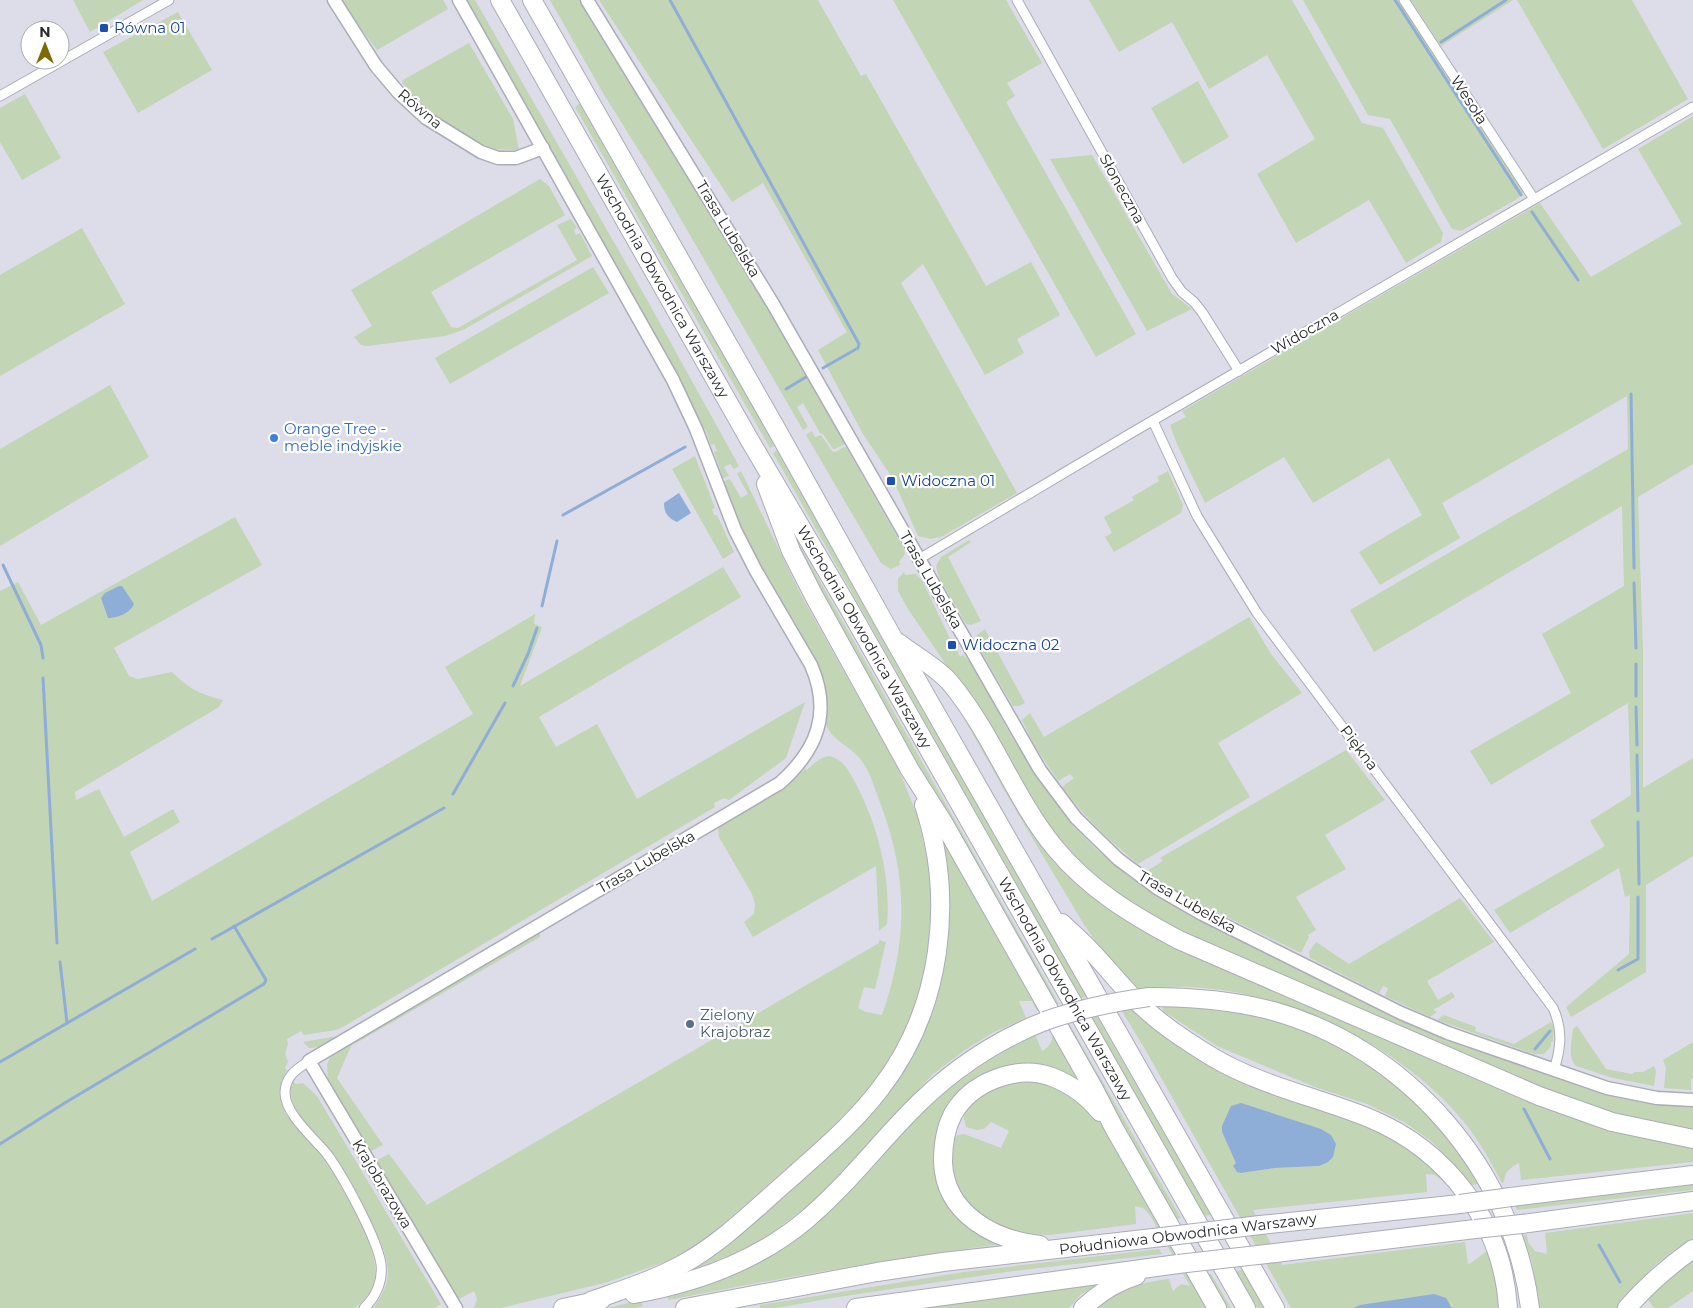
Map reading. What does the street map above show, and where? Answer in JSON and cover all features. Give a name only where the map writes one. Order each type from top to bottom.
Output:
[{"type":"highway","name":"Wschodnia Obwodnica Warszawy","points":[[500,0],[749,439],[848,607],[1246,1308]]},
{"type":"highway","name":"Wschodnia Obwodnica Warszawy","points":[[532,0],[1046,908],[1275,1308]]},
{"type":"highway","points":[[749,439],[791,551],[815,598],[910,770],[952,839],[1095,1090],[1114,1128],[1210,1301],[1217,1308]]},
{"type":"highway","points":[[893,638],[952,685],[980,726],[1027,807],[1055,848],[1080,875],[1138,919],[1179,940],[1539,1096],[1612,1122],[1693,1139]]},
{"type":"highway","points":[[592,1302],[647,1281],[683,1264],[722,1236],[813,1158],[857,1116],[881,1088],[900,1060],[918,1022],[930,988],[937,958],[941,923],[941,891],[931,828],[910,770]]},
{"type":"highway","points":[[1046,908],[1090,950],[1144,1008],[1186,1041],[1216,1059],[1245,1073],[1369,1118],[1396,1131],[1430,1154],[1451,1173],[1470,1196],[1485,1223],[1496,1248],[1503,1271],[1508,1308]]},
{"type":"highway","points":[[563,1308],[689,1282],[723,1270],[753,1256],[781,1239],[805,1221],[833,1196],[907,1114],[952,1073],[996,1044],[1045,1021],[1090,1007],[1149,997],[1204,999],[1238,1003],[1274,1012],[1312,1025],[1347,1042],[1380,1062],[1409,1085],[1434,1108],[1458,1137],[1487,1180],[1503,1211],[1516,1244],[1524,1273],[1530,1308]]},
{"type":"highway","points":[[1068,1248],[1029,1244],[1006,1238],[974,1222],[960,1207],[949,1190],[944,1170],[943,1149],[949,1124],[954,1113],[966,1098],[981,1086],[999,1077],[1016,1073],[1031,1073],[1050,1076],[1068,1084],[1085,1096],[1114,1128]]},
{"type":"highway","name":"Południowa Obwodnica Warszawy","points":[[685,1308],[877,1272],[943,1262],[1460,1204],[1693,1175]]},
{"type":"highway","name":"Południowa Obwodnica Warszawy","points":[[856,1308],[1178,1264],[1522,1224],[1693,1201]]},
{"type":"highway","points":[[1627,1308],[1646,1286],[1667,1267],[1693,1249]]},
{"type":"highway","points":[[1084,1308],[1091,1300],[1107,1289],[1130,1278],[1178,1264]]},
{"type":"street","points":[[0,96],[168,0]]},
{"type":"street","name":"Równa","points":[[334,0],[376,66],[398,92],[426,118],[481,152],[498,158],[516,158],[543,148]]},
{"type":"street","name":"Trasa Lubelska","points":[[308,1061],[780,783],[791,774],[810,749],[816,737],[819,719],[820,693],[808,658],[756,571],[735,530],[696,429],[673,380],[459,0]]},
{"type":"street","name":"Trasa Lubelska","points":[[587,0],[769,296],[1040,770],[1066,806],[1087,830],[1135,873],[1164,893],[1401,1014],[1448,1033],[1607,1088],[1656,1098],[1693,1100]]},
{"type":"street","name":"Słoneczna","points":[[1017,0],[1172,278],[1182,292],[1202,312],[1238,371]]},
{"type":"street","name":"Wesoła","points":[[1404,0],[1534,200]]},
{"type":"street","name":"Widoczna","points":[[919,560],[1238,371],[1693,108]]},
{"type":"street","name":"Piękna","points":[[1153,421],[1197,516],[1254,607],[1553,1008],[1559,1023],[1561,1041],[1554,1070]]},
{"type":"street","points":[[308,1061],[291,1074],[286,1083],[284,1092],[286,1101],[291,1112],[333,1162],[374,1242],[381,1264],[381,1274],[376,1294],[364,1308]]},
{"type":"street","name":"Krajobrazowa","points":[[308,1061],[456,1308]]},
{"type":"green space","points":[[73,0],[143,0],[90,32]]},
{"type":"green space","points":[[340,0],[443,0],[448,9],[377,50]]},
{"type":"green space","points":[[466,0],[475,0],[646,298],[739,466],[734,469],[730,464],[724,467],[729,476],[723,478],[714,452],[717,451],[714,444],[711,445],[705,429],[702,430],[657,340]]},
{"type":"green space","points":[[550,0],[582,0],[797,354],[847,443],[833,449],[823,434],[820,433],[803,403],[797,407],[808,427],[803,430],[665,192],[603,93]]},
{"type":"green space","points":[[599,0],[818,0],[861,76],[866,74],[986,286],[1031,262],[1060,315],[1017,339],[1024,353],[985,375],[923,264],[901,283],[1017,493],[941,537],[931,539],[918,536],[893,479],[863,434],[818,350],[847,332],[763,183],[732,202]]},
{"type":"green space","points":[[893,0],[1006,0],[1042,63],[1007,83],[1015,96],[1006,102],[1136,334],[1096,357]]},
{"type":"green space","points":[[1089,0],[1292,0],[1362,123],[1383,128],[1443,233],[1441,242],[1406,263],[1369,200],[1296,243],[1257,174],[1315,139],[1267,55],[1209,89],[1172,22],[1119,52]]},
{"type":"green space","points":[[1303,0],[1401,0],[1523,193],[1517,199],[1461,231],[1452,229],[1390,119],[1368,115]]},
{"type":"green space","points":[[1411,0],[1513,0],[1441,46]]},
{"type":"green space","points":[[1517,0],[1632,0],[1688,99],[1603,149]]},
{"type":"green space","points":[[178,12],[212,70],[138,113],[103,52]]},
{"type":"green space","points":[[469,43],[513,119],[519,150],[492,149],[457,131],[427,111],[402,83],[403,80]]},
{"type":"green space","points":[[1198,81],[1229,137],[1183,164],[1151,108]]},
{"type":"green space","points":[[25,94],[61,158],[22,180],[0,142],[0,108]]},
{"type":"green space","points":[[581,103],[775,446],[770,448],[575,107]]},
{"type":"green space","points":[[1693,116],[1693,464],[1638,497],[1643,651],[1643,788],[1693,758],[1693,856],[1646,885],[1646,972],[1571,1017],[1566,1007],[1629,954],[1630,895],[1625,897],[1619,868],[1510,933],[1494,910],[1605,846],[1590,821],[1631,795],[1628,703],[1491,785],[1470,751],[1571,693],[1542,634],[1624,586],[1622,506],[1374,652],[1350,610],[1628,449],[1627,396],[1442,503],[1460,538],[1380,585],[1359,552],[1422,515],[1389,458],[1313,503],[1284,457],[1205,503],[1170,425],[1186,417],[1182,411],[1540,203],[1591,277],[1682,224],[1638,149]]},
{"type":"green space","points":[[1092,155],[1172,294],[1192,309],[1147,331],[1050,159]]},
{"type":"green space","points":[[540,179],[549,186],[565,215],[431,292],[451,327],[458,328],[577,260],[557,225],[571,219],[577,228],[574,230],[576,235],[580,233],[592,256],[463,330],[445,336],[368,346],[361,345],[354,337],[372,326],[351,290]]},
{"type":"green space","points":[[82,228],[125,304],[0,376],[0,275]]},
{"type":"green space","points":[[593,267],[609,293],[450,384],[435,358]]},
{"type":"green space","points":[[110,385],[149,457],[0,546],[0,449]]},
{"type":"green space","points":[[812,431],[815,437],[821,435],[832,451],[835,452],[846,447],[903,547],[905,554],[899,562],[900,565],[891,569],[881,563],[806,435]]},
{"type":"green space","points":[[778,450],[1088,996],[1081,998],[773,453]]},
{"type":"green space","points":[[695,456],[715,508],[712,509],[714,515],[717,515],[734,552],[723,559],[672,469]]},
{"type":"green space","points":[[741,471],[801,595],[899,770],[917,815],[929,866],[932,919],[927,960],[915,1005],[899,1043],[887,1064],[862,1097],[817,1142],[706,1239],[676,1258],[608,1282],[501,1308],[474,1308],[477,1299],[474,1291],[459,1299],[377,1163],[379,1159],[389,1154],[427,1205],[879,943],[879,940],[886,942],[875,989],[864,987],[858,1008],[866,1012],[882,1015],[891,987],[901,932],[901,906],[900,880],[888,825],[869,773],[861,760],[835,738],[828,729],[825,691],[818,666],[742,532],[722,482],[730,479],[741,498],[748,494],[737,474]]},
{"type":"green space","points":[[1168,471],[1183,505],[1181,513],[1114,552],[1105,537],[1112,533],[1104,517],[1134,500],[1132,497],[1159,481],[1157,477]]},
{"type":"green space","points":[[235,517],[262,565],[114,648],[129,676],[138,679],[172,672],[195,690],[223,700],[219,707],[75,792],[76,800],[99,789],[124,837],[173,809],[180,822],[130,852],[152,901],[473,714],[445,667],[535,614],[534,624],[542,627],[520,686],[723,567],[741,597],[539,717],[556,747],[597,724],[637,799],[805,702],[786,758],[729,800],[724,798],[714,803],[715,807],[341,1028],[304,1035],[301,1031],[287,1039],[288,1044],[285,1054],[288,1062],[285,1068],[287,1070],[280,1087],[283,1109],[286,1115],[327,1162],[343,1186],[360,1219],[372,1253],[375,1269],[374,1285],[367,1296],[355,1308],[0,1308],[0,591],[18,582],[41,625]]},
{"type":"green space","points":[[793,536],[1059,1004],[1053,1005],[920,773],[823,596]]},
{"type":"green space","points":[[969,540],[971,542],[948,557],[981,621],[971,625],[966,624],[939,578],[936,566],[941,557]]},
{"type":"green space","points":[[904,572],[905,575],[916,574],[922,580],[952,643],[950,644],[952,649],[956,648],[960,657],[963,655],[976,668],[1007,729],[1046,790],[1073,826],[1123,872],[1153,894],[1235,938],[1398,1017],[1522,1065],[1693,1105],[1693,1133],[1588,1108],[1244,962],[1123,903],[1060,845],[962,688],[908,609],[898,591],[898,579]]},
{"type":"green space","points":[[1249,617],[1271,654],[1302,693],[1218,743],[1250,797],[1138,864],[1098,828],[1070,798],[1062,787],[1074,778],[1070,774],[1058,781],[1033,743],[1022,720],[1030,713],[1044,737]]},
{"type":"green space","points":[[985,629],[1025,703],[1019,706],[1013,706],[975,641],[977,635]]},
{"type":"green space","points":[[949,692],[1081,882],[1419,1050],[1693,1143],[1693,1162],[1521,1180],[1519,1163],[1509,1170],[1502,1183],[1475,1136],[1438,1095],[1409,1070],[1376,1047],[1341,1028],[1304,1012],[1267,1000],[1229,991],[1192,987],[1135,989],[1109,961],[1083,923],[1018,814]]},
{"type":"green space","points":[[1346,750],[1385,800],[1325,835],[1346,869],[1296,897],[1316,930],[1308,935],[1309,937],[1301,953],[1177,893],[1147,871],[1163,861],[1160,858]]},
{"type":"green space","points":[[829,756],[843,763],[849,772],[857,786],[877,835],[885,870],[888,906],[887,924],[879,931],[876,866],[753,937],[744,922],[754,914],[755,904],[752,894],[719,837],[718,828],[786,787],[805,769],[807,770],[817,761]]},
{"type":"green space","points":[[941,833],[1043,1009],[1037,1011],[1032,1001],[1019,1001],[1026,1018],[992,1033],[933,1074],[815,1200],[760,1242],[697,1268],[694,1264],[728,1241],[920,1038],[937,988],[947,937],[948,885]]},
{"type":"green space","points":[[1460,898],[1494,942],[1427,981],[1438,1000],[1452,992],[1455,997],[1433,1010],[1437,1012],[1430,1017],[1385,996],[1388,988],[1383,986],[1379,993],[1310,958],[1309,952],[1316,942],[1349,964]]},
{"type":"green space","points":[[540,930],[540,937],[351,1046],[337,1078],[383,1145],[371,1151],[328,1079],[327,1065],[332,1052]]},
{"type":"green space","points":[[1162,1003],[1211,1006],[1241,1011],[1271,1019],[1330,1043],[1358,1059],[1410,1098],[1453,1143],[1480,1184],[1469,1185],[1454,1165],[1431,1141],[1404,1122],[1367,1104],[1315,1087],[1217,1046],[1163,1011]]},
{"type":"green space","points":[[1133,1007],[1154,1028],[1376,1129],[1401,1144],[1446,1179],[1447,1184],[1435,1175],[1426,1174],[1427,1192],[1253,1210],[1282,1265],[1465,1242],[1468,1264],[1487,1251],[1496,1275],[1499,1308],[1452,1308],[1452,1305],[1360,1305],[1353,1308],[1291,1308],[1120,1008]],"holes":[[[1222,1126],[1319,1166],[1275,1168],[1241,1173],[1222,1132]]]},
{"type":"green space","points":[[1095,1013],[1211,1215],[1204,1216],[1089,1015]]},
{"type":"green space","points":[[1444,1015],[1476,1027],[1475,1031],[1514,1044],[1551,1022],[1554,1027],[1553,1042],[1551,1042],[1551,1046],[1544,1054],[1534,1054],[1437,1020]]},
{"type":"green space","points":[[1067,1020],[1181,1218],[1174,1219],[1061,1022]]},
{"type":"green space","points":[[1577,1026],[1606,1069],[1632,1074],[1643,1072],[1654,1066],[1656,1071],[1654,1086],[1613,1078],[1576,1066],[1573,1062],[1571,1049],[1573,1029]]},
{"type":"green space","points":[[1052,1031],[1091,1092],[1049,1070],[967,1089],[939,1178],[1009,1243],[838,1269],[668,1300],[668,1295],[759,1261],[964,1071],[1034,1032],[1042,1051],[1051,1043]]},
{"type":"green space","points":[[338,1036],[320,1047],[309,1048],[303,1042]]},
{"type":"green space","points":[[1693,1042],[1693,1079],[1691,1079],[1691,1090],[1664,1088],[1666,1068],[1663,1060]]},
{"type":"green space","points":[[1019,1080],[1043,1082],[1065,1090],[1082,1104],[1107,1131],[1206,1308],[1091,1308],[1107,1296],[1138,1284],[1169,1279],[1173,1291],[1181,1284],[1190,1286],[1150,1215],[1143,1208],[1135,1206],[1136,1224],[1050,1235],[1019,1234],[981,1219],[958,1194],[952,1175],[951,1140],[958,1135],[964,1134],[1001,1148],[1009,1131],[991,1122],[984,1129],[977,1130],[966,1127],[963,1114],[976,1101],[994,1088]]},
{"type":"green space","points":[[293,1081],[296,1084],[303,1083],[317,1096],[441,1304],[434,1308],[373,1308],[382,1295],[387,1281],[387,1261],[381,1243],[338,1162],[297,1111],[292,1101]]},
{"type":"green space","points":[[1693,1184],[1693,1190],[1517,1210],[1515,1205]]},
{"type":"green space","points":[[1693,1213],[1693,1238],[1670,1253],[1651,1269],[1617,1308],[1540,1308],[1532,1262],[1523,1235],[1527,1235],[1528,1242],[1535,1251],[1547,1254],[1545,1233]]},
{"type":"green space","points":[[1159,1249],[1162,1254],[1006,1272],[776,1308],[760,1308],[760,1305],[964,1272]]},
{"type":"green space","points":[[1693,1254],[1693,1291],[1668,1308],[1654,1308],[1644,1294]]},
{"type":"green space","points":[[1243,1270],[1264,1308],[1257,1308],[1235,1271]]},
{"type":"green space","points":[[1206,1274],[1211,1274],[1231,1308],[1225,1308]]},
{"type":"green space","points":[[1100,1284],[1081,1294],[1069,1308],[922,1308]]},
{"type":"green space","points":[[641,1300],[643,1306],[635,1308],[607,1308]]},
{"type":"water","points":[[679,493],[691,513],[677,522],[667,515],[664,503]]},
{"type":"water","points":[[122,586],[134,604],[130,610],[123,614],[108,618],[101,598],[105,593]]},
{"type":"water","points":[[1241,1103],[1321,1129],[1331,1135],[1336,1144],[1333,1157],[1328,1162],[1319,1166],[1237,1172],[1233,1166],[1236,1163],[1222,1132],[1222,1126],[1231,1106]]},
{"type":"water","points":[[1434,1294],[1446,1298],[1452,1308],[1353,1308],[1360,1305]]},
{"type":"waterway","points":[[670,0],[859,344],[858,348],[823,368]]},
{"type":"waterway","points":[[1395,0],[1521,195]]},
{"type":"waterway","points":[[1441,42],[1506,0]]},
{"type":"waterway","points":[[1532,212],[1578,280]]},
{"type":"waterway","points":[[786,389],[806,377]]},
{"type":"waterway","points":[[1631,394],[1634,568]]},
{"type":"waterway","points":[[563,515],[685,447]]},
{"type":"waterway","points":[[542,606],[557,541]]},
{"type":"waterway","points":[[3,565],[41,645],[43,658]]},
{"type":"waterway","points":[[1634,583],[1636,648]]},
{"type":"waterway","points":[[513,686],[528,654],[537,628]]},
{"type":"waterway","points":[[1636,664],[1636,696]]},
{"type":"waterway","points":[[43,678],[57,943]]},
{"type":"waterway","points":[[453,794],[505,703]]},
{"type":"waterway","points":[[1636,707],[1637,745]]},
{"type":"waterway","points":[[1637,755],[1638,811]]},
{"type":"waterway","points":[[212,939],[444,808]]},
{"type":"waterway","points":[[1638,822],[1639,884]]},
{"type":"waterway","points":[[1618,970],[1638,959],[1638,897]]},
{"type":"waterway","points":[[0,1144],[63,1104],[264,984],[266,980],[234,926]]},
{"type":"waterway","points":[[0,1062],[195,949]]},
{"type":"waterway","points":[[60,962],[67,1023]]},
{"type":"waterway","points":[[1535,1049],[1550,1031]]},
{"type":"waterway","points":[[1524,1109],[1550,1159]]},
{"type":"waterway","points":[[1599,1245],[1620,1282]]},
{"type":"place","name":"Równa 01","points":[[104,28]]},
{"type":"place","name":"Orange Tree - meble indyjskie","points":[[274,438]]},
{"type":"place","name":"Widoczna 01","points":[[891,481]]},
{"type":"place","name":"Widoczna 02","points":[[952,645]]},
{"type":"place","name":"Zielony Krajobraz","points":[[690,1024]]}]
